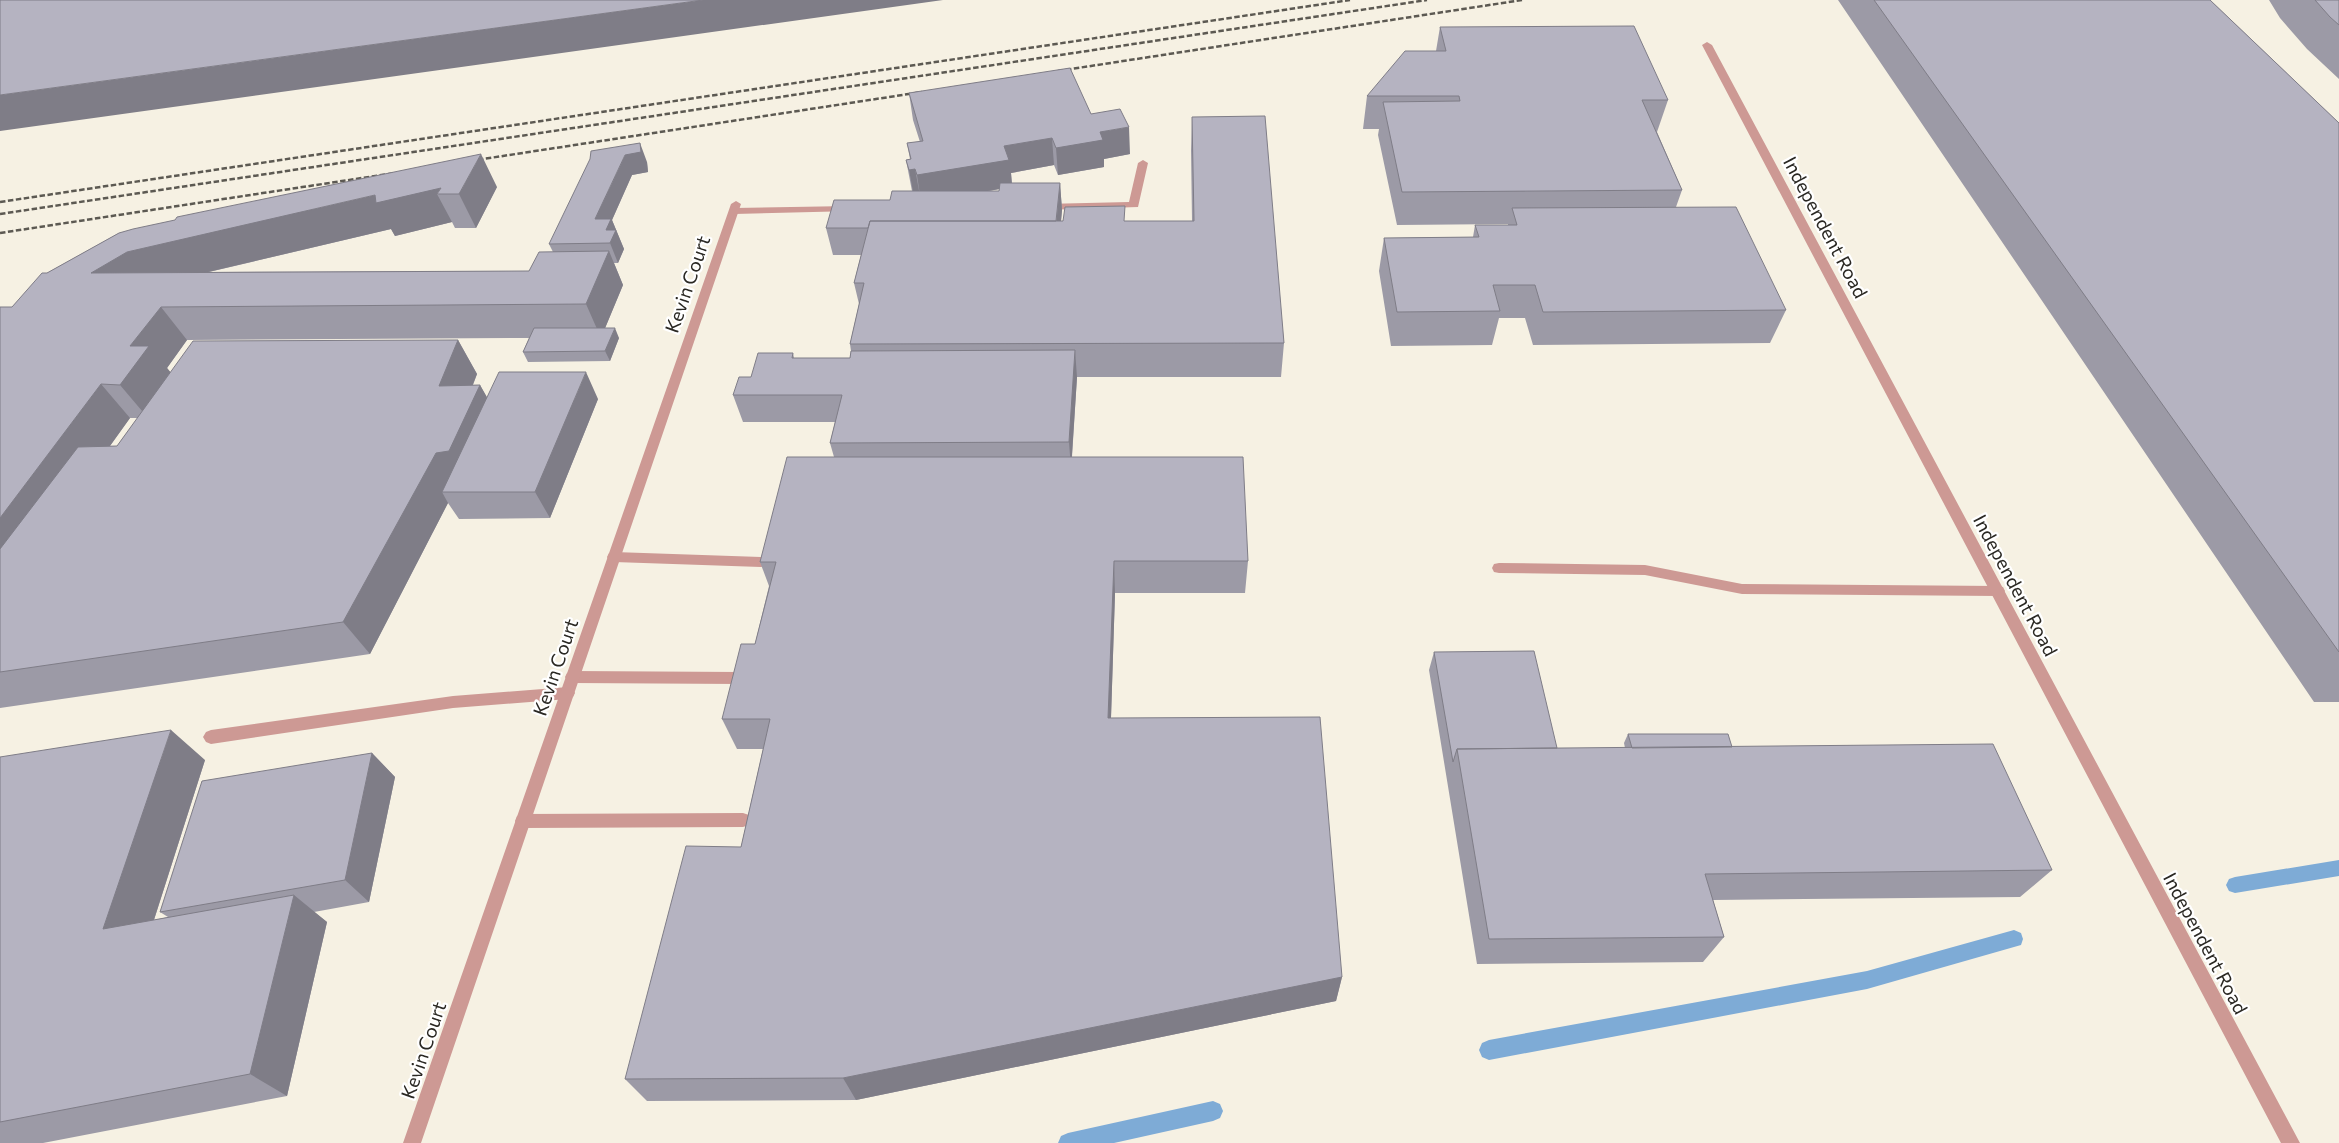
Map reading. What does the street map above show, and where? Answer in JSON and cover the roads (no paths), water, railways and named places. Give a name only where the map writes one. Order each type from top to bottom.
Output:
[{"type":"street","name":"Independent Road","points":[[1707,45],[2291,1143]]},
{"type":"street","points":[[1037,207],[1134,205],[1143,163]]},
{"type":"street","name":"Kevin Court","points":[[412,1143],[735,208],[861,209]]},
{"type":"street","points":[[614,557],[761,562]]},
{"type":"street","points":[[1499,568],[1645,570],[1742,589],[1998,591]]},
{"type":"street","points":[[572,677],[740,678]]},
{"type":"street","points":[[211,737],[453,702],[568,693]]},
{"type":"street","points":[[523,821],[743,820]]},
{"type":"waterway","points":[[2235,885],[2339,868]]},
{"type":"waterway","points":[[1489,1050],[1867,980],[2014,939]]},
{"type":"waterway","points":[[1068,1143],[1213,1111]]},
{"type":"railway","points":[[0,202],[1350,0]]},
{"type":"railway","points":[[0,214],[1427,0]]},
{"type":"railway","points":[[1058,71],[1522,0]]},
{"type":"railway","points":[[470,161],[922,92]]},
{"type":"railway","points":[[0,233],[395,173]]}]
